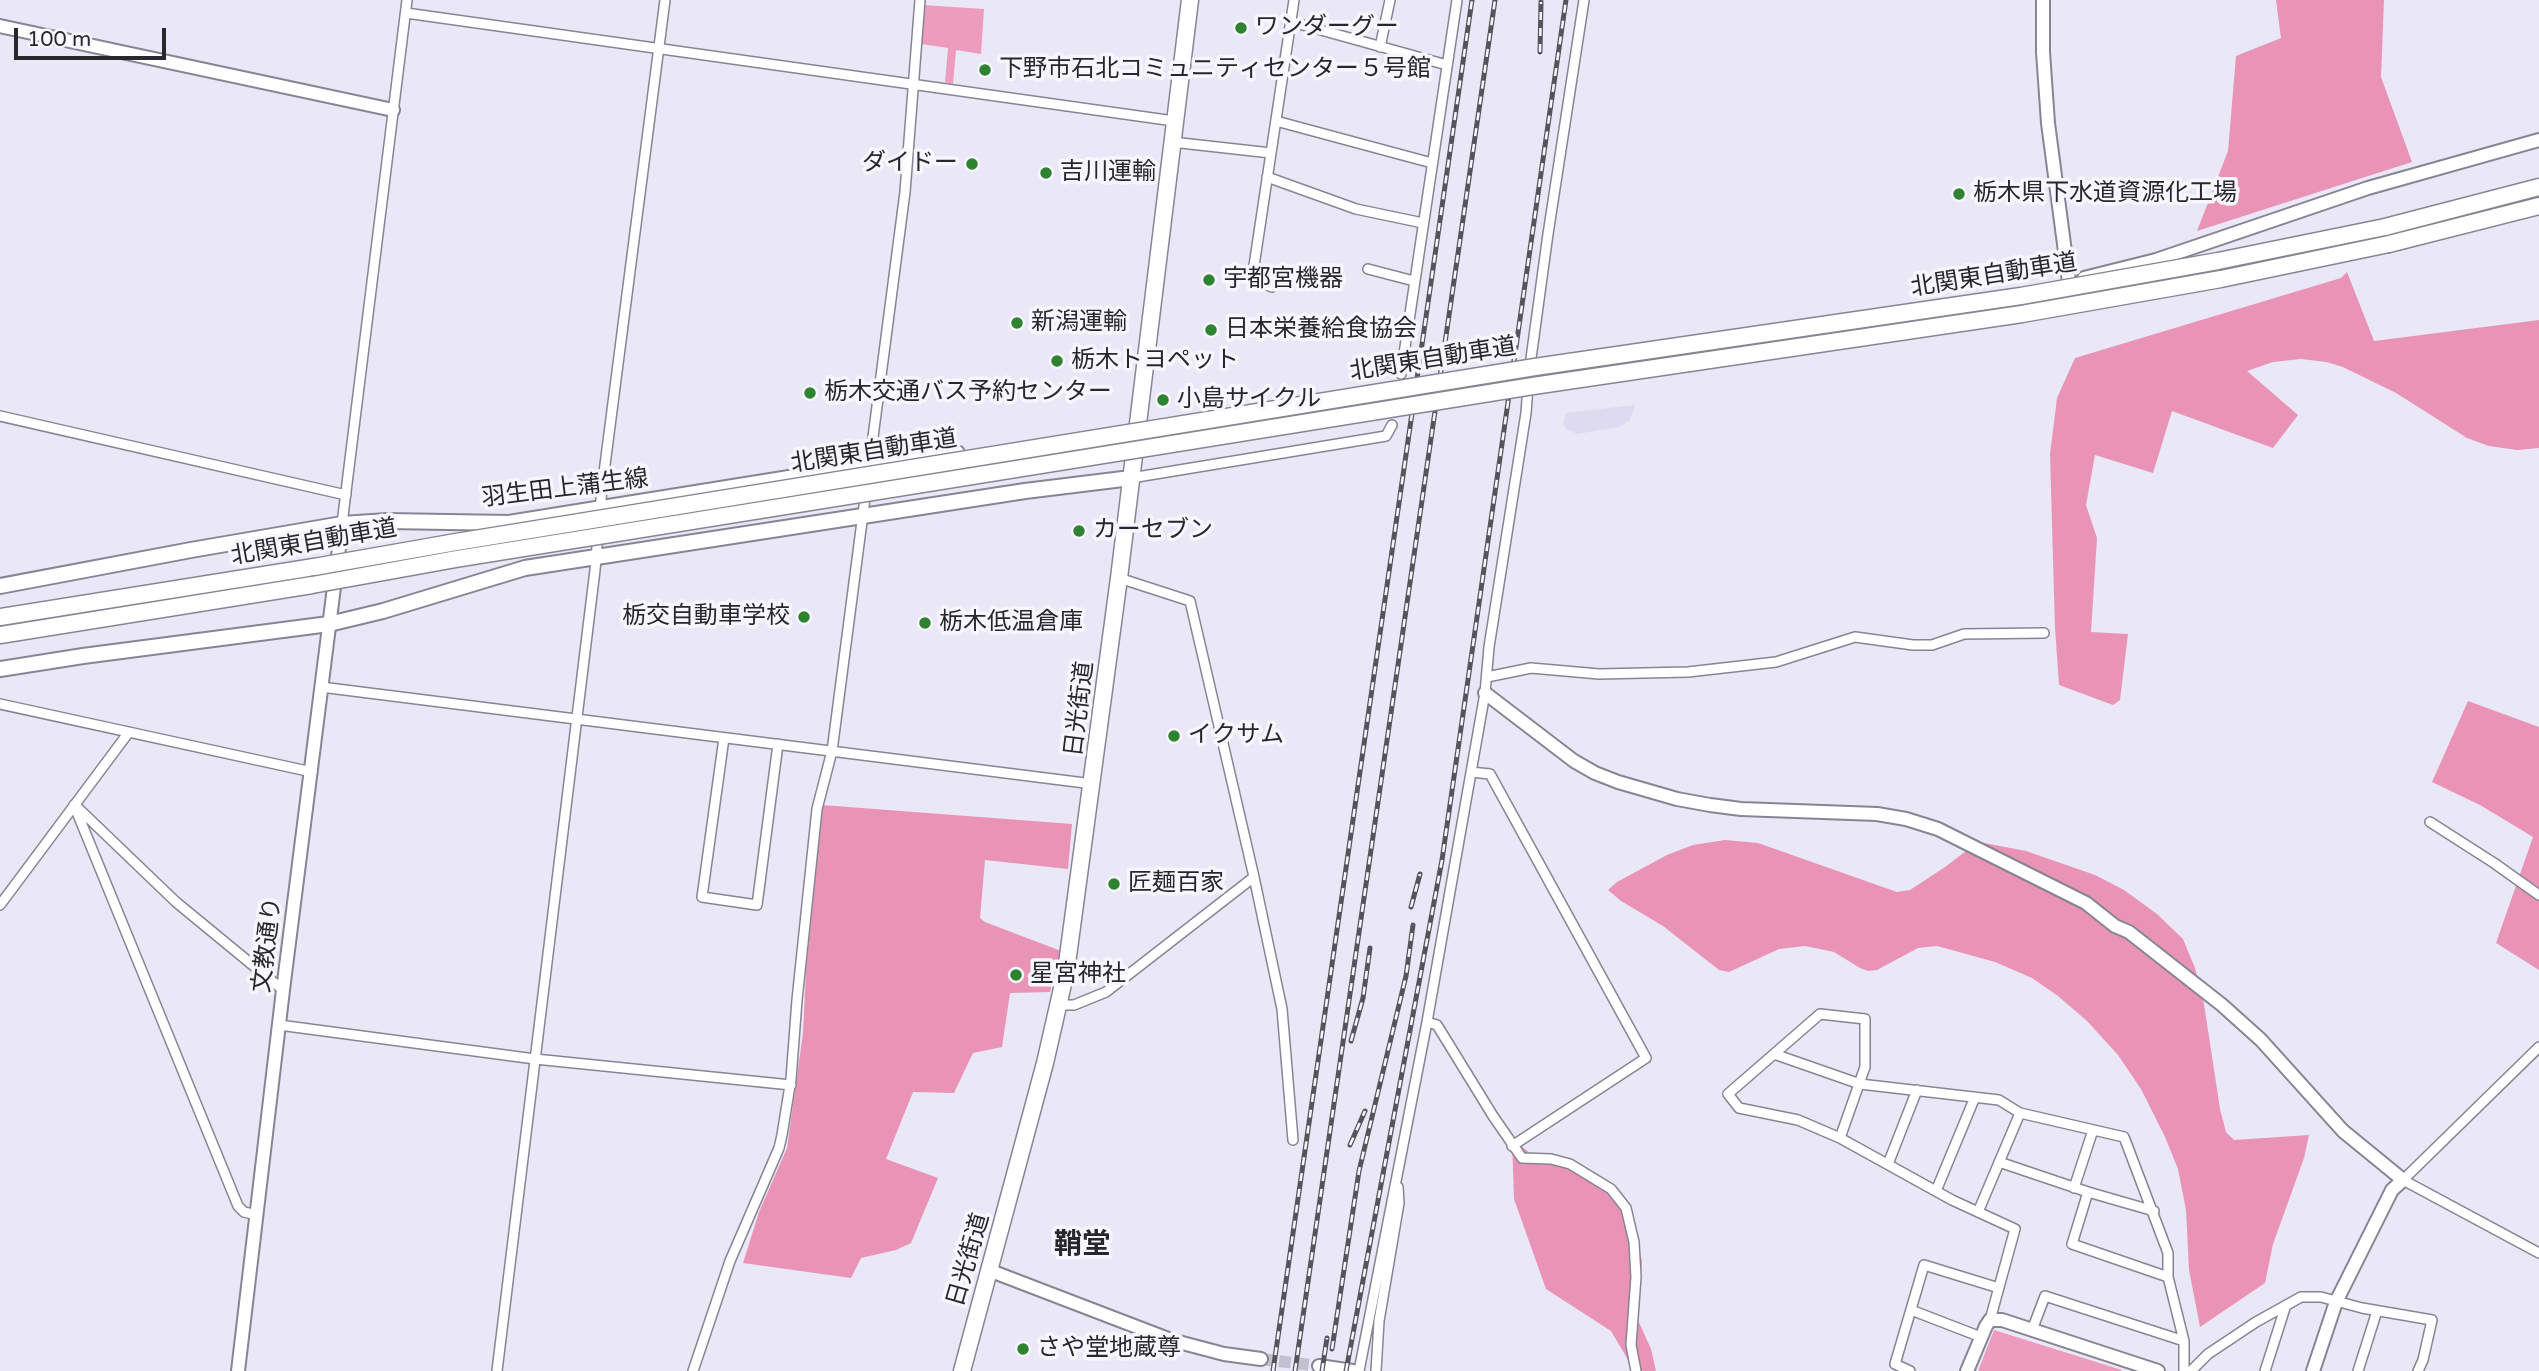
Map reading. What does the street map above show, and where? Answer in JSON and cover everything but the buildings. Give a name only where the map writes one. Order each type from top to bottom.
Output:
[{"type":"highway","name":"日光街道","points":[[962,1371],[1066,971],[1093,784],[1190,0]]},
{"type":"highway","name":"北関東自動車道","points":[[0,618],[1522,369],[2021,296],[2218,261],[2385,227],[2539,187]]},
{"type":"highway","name":"北関東自動車道","points":[[0,635],[1533,386],[2047,310],[2221,279],[2389,244],[2539,206]]},
{"type":"main road","name":"羽生田上蒲生線","points":[[0,586],[342,524],[387,521],[509,523],[870,465],[1137,430]]},
{"type":"main road","points":[[0,669],[329,624],[394,608],[502,573],[596,556],[1046,488],[1131,478]]},
{"type":"street","points":[[342,524],[407,0]]},
{"type":"street","points":[[497,1371],[600,510],[665,0]]},
{"type":"street","points":[[693,1371],[730,1261],[779,1148],[791,1085],[817,809],[832,751],[905,192],[920,0]]},
{"type":"street","points":[[1272,287],[1252,279],[1294,0]]},
{"type":"street","points":[[1380,47],[1390,0]]},
{"type":"street","points":[[1401,374],[1457,0]]},
{"type":"street","points":[[1359,1371],[1427,1022],[1485,693],[1489,647],[1526,413],[1548,234],[1584,0]]},
{"type":"street","points":[[2043,0],[2043,52],[2048,123],[2069,282]]},
{"type":"street","points":[[406,13],[1174,121]]},
{"type":"street","points":[[1292,22],[1447,65]]},
{"type":"street","points":[[0,26],[393,110]]},
{"type":"street","points":[[1276,121],[1433,163]]},
{"type":"street","points":[[1531,363],[2069,282],[2156,260],[2368,188],[2539,140]]},
{"type":"street","points":[[1172,142],[1271,153]]},
{"type":"street","points":[[1267,177],[1356,209],[1423,223]]},
{"type":"street","points":[[1368,269],[1415,281]]},
{"type":"street","points":[[0,416],[346,495]]},
{"type":"street","points":[[1131,478],[1386,436],[1392,425]]},
{"type":"street","name":"文教通り","points":[[238,1371],[342,524]]},
{"type":"street","points":[[1119,578],[1189,601],[1282,1009],[1293,1140]]},
{"type":"street","points":[[1486,677],[1531,668],[1599,674],[1688,672],[1776,662],[1855,637],[1932,645],[1964,634],[2044,633]]},
{"type":"street","points":[[321,687],[1093,784]]},
{"type":"street","points":[[1485,693],[1595,774],[1677,799],[1710,805],[1741,809],[1877,814],[1906,819],[1938,829],[2087,903],[2115,926],[2129,932],[2222,1005],[2261,1040],[2343,1131],[2403,1180],[2539,1253]]},
{"type":"street","points":[[0,704],[312,772]]},
{"type":"street","points":[[0,905],[129,732]]},
{"type":"street","points":[[724,737],[702,897],[757,905],[778,744]]},
{"type":"street","points":[[1471,772],[1490,774],[1646,1058],[1512,1146]]},
{"type":"street","points":[[74,805],[176,902],[283,990]]},
{"type":"street","points":[[74,805],[238,1206],[244,1212],[257,1215]]},
{"type":"street","points":[[2430,822],[2539,895]]},
{"type":"street","points":[[1059,1005],[1074,1005],[1106,992],[1254,877]]},
{"type":"street","points":[[1840,1138],[1865,1067],[1865,1019],[1820,1014],[1728,1094],[1739,1108],[1798,1119],[2015,1229],[1990,1320],[1968,1371]]},
{"type":"street","points":[[1427,1022],[1437,1025],[1522,1158],[1551,1159],[1570,1164],[1611,1189],[1626,1208],[1634,1242],[1636,1277],[1632,1331],[1636,1371]]},
{"type":"street","points":[[279,1025],[535,1059],[791,1085]]},
{"type":"street","points":[[2313,1371],[2336,1302],[2392,1190],[2539,1047]]},
{"type":"street","points":[[1774,1054],[1860,1084],[1999,1100],[2020,1113],[2124,1137],[2168,1254],[2168,1277],[2184,1340],[2184,1371]]},
{"type":"street","points":[[1888,1164],[1917,1090]]},
{"type":"street","points":[[1936,1191],[1975,1097]]},
{"type":"street","points":[[1978,1212],[2020,1113]]},
{"type":"street","points":[[2074,1188],[2093,1130]]},
{"type":"street","points":[[1999,1162],[2074,1188],[2154,1211]]},
{"type":"street","points":[[1376,1371],[1379,1321],[1399,1203],[1397,1171]]},
{"type":"street","points":[[2088,1192],[2072,1244],[2168,1277]]},
{"type":"street","points":[[1911,1370],[1895,1364],[1924,1265],[1999,1289]]},
{"type":"street","points":[[990,1270],[1171,1340],[1224,1354],[1261,1359]]},
{"type":"street","points":[[2032,1330],[2045,1296],[2184,1340]]},
{"type":"street","points":[[2191,1371],[2208,1354],[2256,1322],[2301,1297],[2321,1297],[2377,1311],[2432,1320],[2418,1371]]},
{"type":"street","points":[[2265,1371],[2286,1305]]},
{"type":"street","points":[[1911,1310],[1981,1338]]},
{"type":"street","points":[[2358,1371],[2377,1311]]},
{"type":"street","points":[[1990,1320],[2001,1320],[2158,1371]]},
{"type":"street","points":[[1319,1366],[1353,1371]]},
{"type":"shaded area","points":[[2276,0],[2384,0],[2381,77],[2412,162],[2197,231],[2228,151],[2236,56],[2281,38]]},
{"type":"shaded area","points":[[923,5],[984,9],[981,54],[956,50],[953,84],[945,82],[948,48],[921,44]]},
{"type":"shaded area","points":[[2347,272],[2374,341],[2539,320],[2539,448],[2517,450],[2489,446],[2467,438],[2396,393],[2343,367],[2326,362],[2301,359],[2273,362],[2247,371],[2298,415],[2273,448],[2172,411],[2153,473],[2095,455],[2086,505],[2097,538],[2091,632],[2128,634],[2120,700],[2113,705],[2059,685],[2050,454],[2057,398],[2075,358],[2341,278]]},
{"type":"shaded area","points":[[1635,405],[1630,420],[1619,427],[1577,434],[1566,429],[1563,424],[1566,413]]},
{"type":"shaded area","points":[[2468,701],[2539,727],[2539,970],[2496,943],[2533,837],[2480,805],[2432,782]]},
{"type":"shaded area","points":[[822,805],[1072,824],[1068,869],[985,860],[980,918],[1061,951],[1050,992],[1010,993],[1002,1047],[973,1053],[954,1093],[913,1092],[886,1159],[938,1178],[911,1243],[896,1250],[861,1258],[851,1278],[743,1263],[759,1212],[787,1148],[803,1033],[806,970]]},
{"type":"shaded area","points":[[1725,840],[1758,843],[1897,892],[1910,890],[1974,845],[1984,843],[2026,851],[2095,875],[2124,890],[2157,914],[2183,939],[2195,968],[2204,1004],[2226,1132],[2234,1140],[2309,1135],[2304,1158],[2273,1244],[2265,1283],[2200,1327],[2189,1270],[2186,1210],[2178,1169],[2165,1137],[2141,1089],[2118,1055],[2087,1021],[2032,978],[1995,962],[1937,946],[1918,948],[1877,970],[1868,971],[1834,952],[1805,946],[1779,949],[1729,972],[1719,970],[1663,926],[1608,890],[1617,882],[1667,855],[1693,845]]},
{"type":"shaded area","points":[[1512,1139],[1534,1156],[1601,1180],[1620,1206],[1633,1229],[1642,1261],[1637,1318],[1651,1349],[1656,1371],[1631,1371],[1627,1358],[1611,1331],[1546,1289],[1514,1199]]},
{"type":"shaded area","points":[[1994,1330],[2122,1370],[1978,1371]]},
{"type":"waterway","points":[[1974,1371],[1979,1359]]},
{"type":"tunnel","points":[[1261,1359],[1319,1366]]},
{"type":"railway","points":[[1273,1371],[1472,0]]},
{"type":"railway","points":[[1295,1371],[1495,0]]},
{"type":"railway","points":[[1346,1371],[1442,860],[1566,0]]},
{"type":"railway","points":[[1540,52],[1541,2]]},
{"type":"railway","points":[[1411,907],[1420,874]]},
{"type":"railway","points":[[1332,1349],[1359,1171],[1406,976],[1413,925]]},
{"type":"railway","points":[[1351,1041],[1363,998],[1370,948]]},
{"type":"railway","points":[[1350,1145],[1365,1111]]},
{"type":"railway","points":[[1322,1371],[1327,1338]]},
{"type":"place","name":"ワンダーグー","points":[[1241,28]]},
{"type":"place","name":"下野市石北コミュニティセンター５号館","points":[[985,70]]},
{"type":"place","name":"ダイドー","points":[[972,164]]},
{"type":"place","name":"吉川運輸","points":[[1046,173]]},
{"type":"place","name":"栃木県下水道資源化工場","points":[[1959,194]]},
{"type":"place","name":"宇都宮機器","points":[[1209,280]]},
{"type":"place","name":"新潟運輸","points":[[1017,323]]},
{"type":"place","name":"日本栄養給食協会","points":[[1211,330]]},
{"type":"place","name":"栃木トヨペット","points":[[1057,361]]},
{"type":"place","name":"栃木交通バス予約センター","points":[[810,393]]},
{"type":"place","name":"小島サイクル","points":[[1163,400]]},
{"type":"place","name":"カーセブン","points":[[1079,531]]},
{"type":"place","name":"栃交自動車学校","points":[[804,617]]},
{"type":"place","name":"栃木低温倉庫","points":[[925,623]]},
{"type":"place","name":"イクサム","points":[[1174,736]]},
{"type":"place","name":"匠麺百家","points":[[1114,884]]},
{"type":"place","name":"星宮神社","points":[[1016,975]]},
{"type":"place","name":"さや堂地蔵尊","points":[[1023,1349]]},
{"type":"district","name":"鞘堂","points":[[1082,1246]]}]
